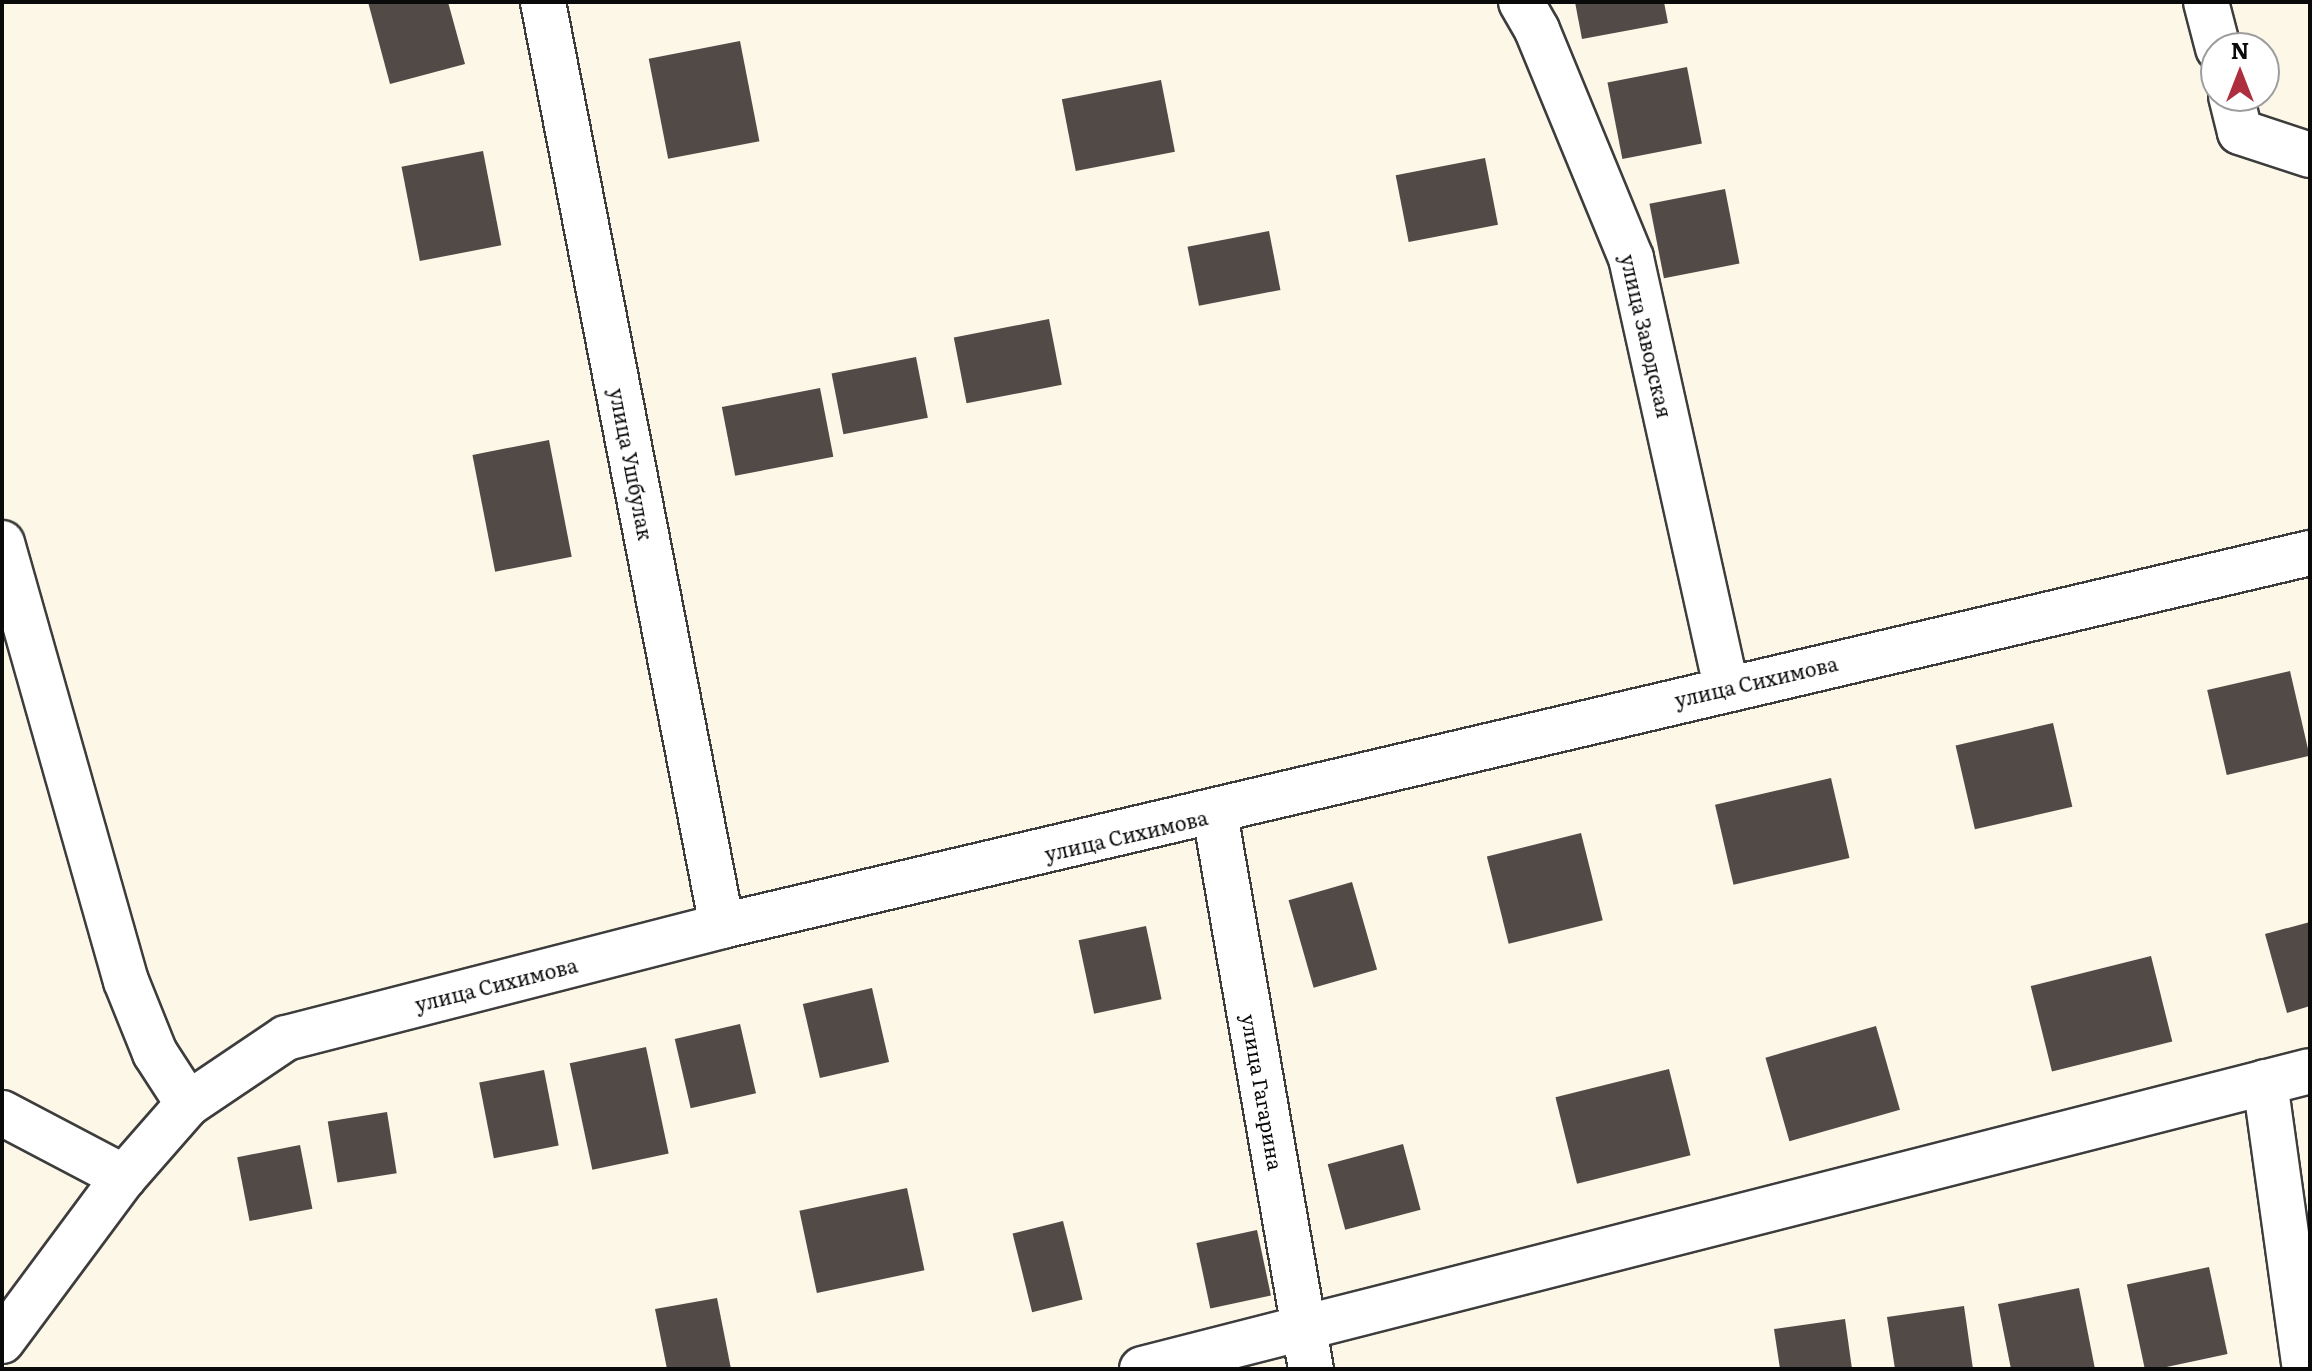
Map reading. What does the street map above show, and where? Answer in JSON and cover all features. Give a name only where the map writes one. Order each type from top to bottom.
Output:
[{"type":"street","name":"улица Ушбулак","points":[[543,2],[722,926]]},
{"type":"street","name":"улица Заводская","points":[[1521,2],[1537,30],[1631,258],[1726,687]]},
{"type":"street","points":[[2206,2],[2214,32]]},
{"type":"street","points":[[2235,112],[2240,132],[2310,155]]},
{"type":"street","points":[[2,543],[126,981],[155,1053],[188,1104]]},
{"type":"street","name":"улица Сихимова","points":[[2,1341],[124,1177],[188,1104],[286,1038],[722,926],[1215,814],[1726,687],[2310,553]]},
{"type":"street","name":"улица Гагарина","points":[[1215,814],[1307,1350]]},
{"type":"street","points":[[1142,1369],[1307,1350],[2310,1071]]},
{"type":"street","points":[[2265,1082],[2305,1369]]},
{"type":"street","points":[[2,1113],[124,1177]]},
{"type":"building","points":[[368,2],[448,2],[465,64],[390,84]]},
{"type":"building","points":[[1575,2],[1664,2],[1668,23],[1582,39]]},
{"type":"building","points":[[740,41],[759,141],[668,159],[649,59]]},
{"type":"building","points":[[1687,67],[1702,144],[1622,159],[1607,82]]},
{"type":"building","points":[[1161,80],[1175,152],[1076,171],[1062,99]]},
{"type":"building","points":[[483,151],[501,245],[420,261],[402,167]]},
{"type":"building","points":[[1485,158],[1498,225],[1409,242],[1396,175]]},
{"type":"building","points":[[1725,189],[1740,264],[1664,278],[1649,204]]},
{"type":"building","points":[[1269,231],[1280,290],[1199,306],[1188,247]]},
{"type":"building","points":[[1049,319],[1062,385],[967,403],[954,338]]},
{"type":"building","points":[[916,357],[928,418],[843,434],[832,373]]},
{"type":"building","points":[[820,388],[833,457],[735,476],[722,407]]},
{"type":"building","points":[[549,440],[572,557],[495,572],[472,455]]},
{"type":"building","points":[[2290,671],[2310,756],[2227,775],[2207,690]]},
{"type":"building","points":[[2053,723],[2072,807],[1975,829],[1956,745]]},
{"type":"building","points":[[1831,778],[1849,858],[1733,885],[1715,805]]},
{"type":"building","points":[[1581,833],[1603,920],[1509,944],[1487,856]]},
{"type":"building","points":[[1352,882],[1377,969],[1314,988],[1289,900]]},
{"type":"building","points":[[2310,922],[2310,1006],[2287,1013],[2265,934]]},
{"type":"building","points":[[1146,926],[1162,999],[1094,1014],[1079,940]]},
{"type":"building","points":[[2151,956],[2172,1041],[2052,1071],[2031,986]]},
{"type":"building","points":[[872,988],[889,1062],[820,1078],[803,1004]]},
{"type":"building","points":[[740,1024],[756,1093],[691,1108],[675,1039]]},
{"type":"building","points":[[1876,1026],[1900,1110],[1789,1141],[1765,1058]]},
{"type":"building","points":[[646,1047],[669,1154],[592,1170],[570,1063]]},
{"type":"building","points":[[1669,1069],[1691,1155],[1577,1184],[1555,1097]]},
{"type":"building","points":[[544,1070],[559,1146],[494,1158],[479,1083]]},
{"type":"building","points":[[387,1112],[397,1173],[337,1183],[328,1121]]},
{"type":"building","points":[[1403,1144],[1421,1210],[1345,1230],[1328,1164]]},
{"type":"building","points":[[300,1145],[312,1209],[250,1221],[237,1157]]},
{"type":"building","points":[[907,1188],[924,1270],[817,1293],[799,1211]]},
{"type":"building","points":[[1063,1221],[1083,1300],[1032,1312],[1013,1234]]},
{"type":"building","points":[[1257,1230],[1271,1296],[1210,1308],[1196,1243]]},
{"type":"building","points":[[2209,1267],[2228,1354],[2145,1369],[2127,1284]]},
{"type":"building","points":[[2079,1288],[2095,1369],[2011,1369],[1998,1304]]},
{"type":"building","points":[[717,1298],[731,1369],[667,1369],[655,1309]]},
{"type":"building","points":[[1964,1306],[1973,1369],[1895,1369],[1887,1317]]},
{"type":"building","points":[[1845,1319],[1852,1369],[1780,1369],[1774,1329]]}]
